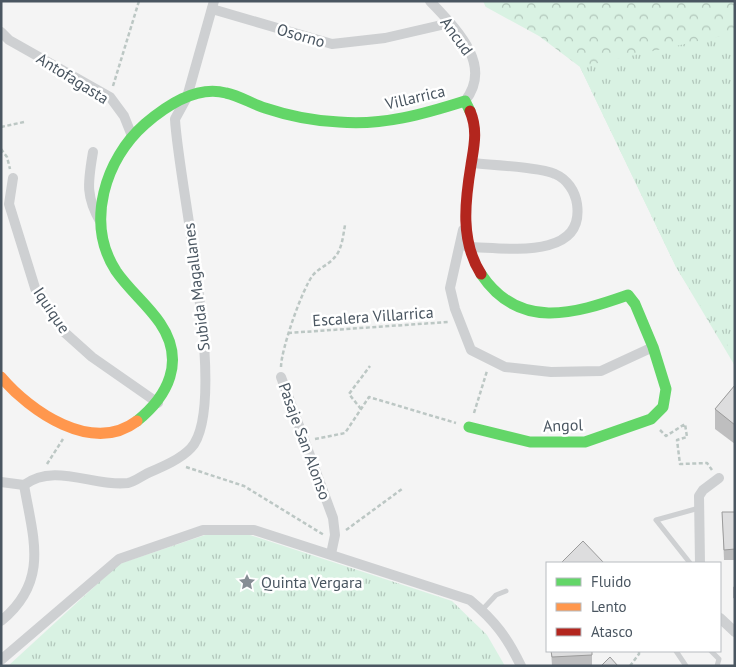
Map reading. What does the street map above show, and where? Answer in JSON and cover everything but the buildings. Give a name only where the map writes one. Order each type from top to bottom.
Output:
[{"type":"street","name":"Ancud","points":[[430,1],[450,23],[471,52],[476,66],[474,88],[465,102]]},
{"type":"street","name":"Osorno","points":[[213,5],[332,44],[385,38],[450,23]]},
{"type":"street","name":"Subida Magallanes","points":[[40,476],[56,475],[128,483],[171,462],[191,448],[203,426],[205,401],[203,324],[175,119],[187,97],[213,5]]},
{"type":"street","name":"Antofagasta","points":[[1,32],[9,40],[110,97],[124,116],[132,136]]},
{"type":"street","name":"Villarrica","points":[[1,377],[9,388],[30,408],[70,427],[99,433],[122,429],[142,418],[158,403],[171,374],[170,342],[167,331],[115,269],[102,226],[102,204],[106,182],[117,157],[132,136],[164,109],[199,93],[225,92],[286,114],[350,123],[415,116],[465,102],[474,120],[477,141],[471,163],[465,221],[467,247],[474,264],[485,280],[503,298],[526,310],[550,315],[572,314],[628,296],[635,304],[652,346],[666,389]]},
{"type":"street","name":"Villarrica","points":[[93,152],[88,185],[91,206],[102,226]]},
{"type":"street","points":[[467,247],[548,247],[568,234],[577,212],[572,188],[553,172],[471,163]]},
{"type":"street","name":"Iquique","points":[[13,178],[9,204],[36,291],[62,331],[92,357],[158,403]]},
{"type":"street","points":[[465,221],[450,288],[460,321],[472,350],[505,367],[551,372],[601,372],[652,346]]},
{"type":"street","name":"Pasaje San Alonso","points":[[281,377],[333,518],[333,541],[330,554]]},
{"type":"street","name":"Angol","points":[[469,427],[530,442],[585,442],[651,419],[663,407],[666,389]]},
{"type":"street","points":[[1,482],[24,486],[40,476]]},
{"type":"street","points":[[700,562],[699,496],[719,478]]},
{"type":"street","points":[[1,621],[24,597],[34,574],[35,550],[24,486]]},
{"type":"street","points":[[1,660],[119,559],[203,530],[254,530],[470,600],[492,618],[507,637],[521,666]]},
{"type":"street","points":[[721,619],[735,632]]},
{"type":"lane","points":[[689,562],[656,520],[699,508]]},
{"type":"lane","points":[[482,610],[496,595],[506,591]]},
{"type":"lane","points":[[677,652],[686,666]]},
{"type":"lane","points":[[712,652],[719,659],[718,666]]},
{"type":"path","points":[[110,97],[140,1]]},
{"type":"path","points":[[1,127],[24,122]]},
{"type":"path","points":[[1,150],[7,157],[13,178]]},
{"type":"path","name":"Pasaje San Alonso","points":[[281,377],[281,355],[288,333],[312,276],[335,258],[342,244],[345,225]]},
{"type":"path","name":"Escalera Villarrica","points":[[288,333],[460,321]]},
{"type":"path","points":[[305,441],[345,433],[369,397],[469,427],[491,360]]},
{"type":"path","points":[[361,409],[349,394],[370,366]]},
{"type":"path","points":[[665,424],[659,429],[666,436],[685,424],[687,437],[677,440],[680,464],[707,463],[719,478]]},
{"type":"path","points":[[40,476],[70,427]]},
{"type":"path","points":[[171,462],[244,486],[333,541],[351,525],[402,489]]},
{"type":"path","points":[[630,666],[639,652]]},
{"type":"green space","points":[[483,1],[735,1],[735,366],[676,267],[580,67],[539,36],[486,7]]},
{"type":"green space","points":[[735,33],[735,353],[722,339],[676,267],[580,67]]},
{"type":"green space","name":"Quinta Vergara","points":[[205,535],[250,535],[452,601],[487,635],[505,666],[8,666],[119,564]]},
{"type":"traffic: fast","points":[[137,421],[148,411],[165,389],[170,377],[172,351],[168,337],[160,323],[116,271],[107,252],[102,233],[101,213],[110,173],[119,155],[131,138],[145,124],[162,110],[182,99],[204,92],[215,91],[231,94],[283,113],[311,119],[355,123],[403,118],[465,101],[470,111]]},
{"type":"traffic: fast","points":[[469,427],[530,442],[585,442],[651,419],[663,407],[666,389],[653,347],[635,304],[628,295],[588,308],[568,312],[548,313],[530,311],[512,304],[496,292],[481,274]]},
{"type":"traffic: slow","points":[[1,377],[28,403],[45,415],[82,431],[101,433],[119,430],[137,421]]},
{"type":"traffic: jam","points":[[470,111],[475,138],[467,193],[466,221],[470,248],[481,274]]},
{"type":"place","name":"Quinta Vergara","points":[[247,582]]}]
